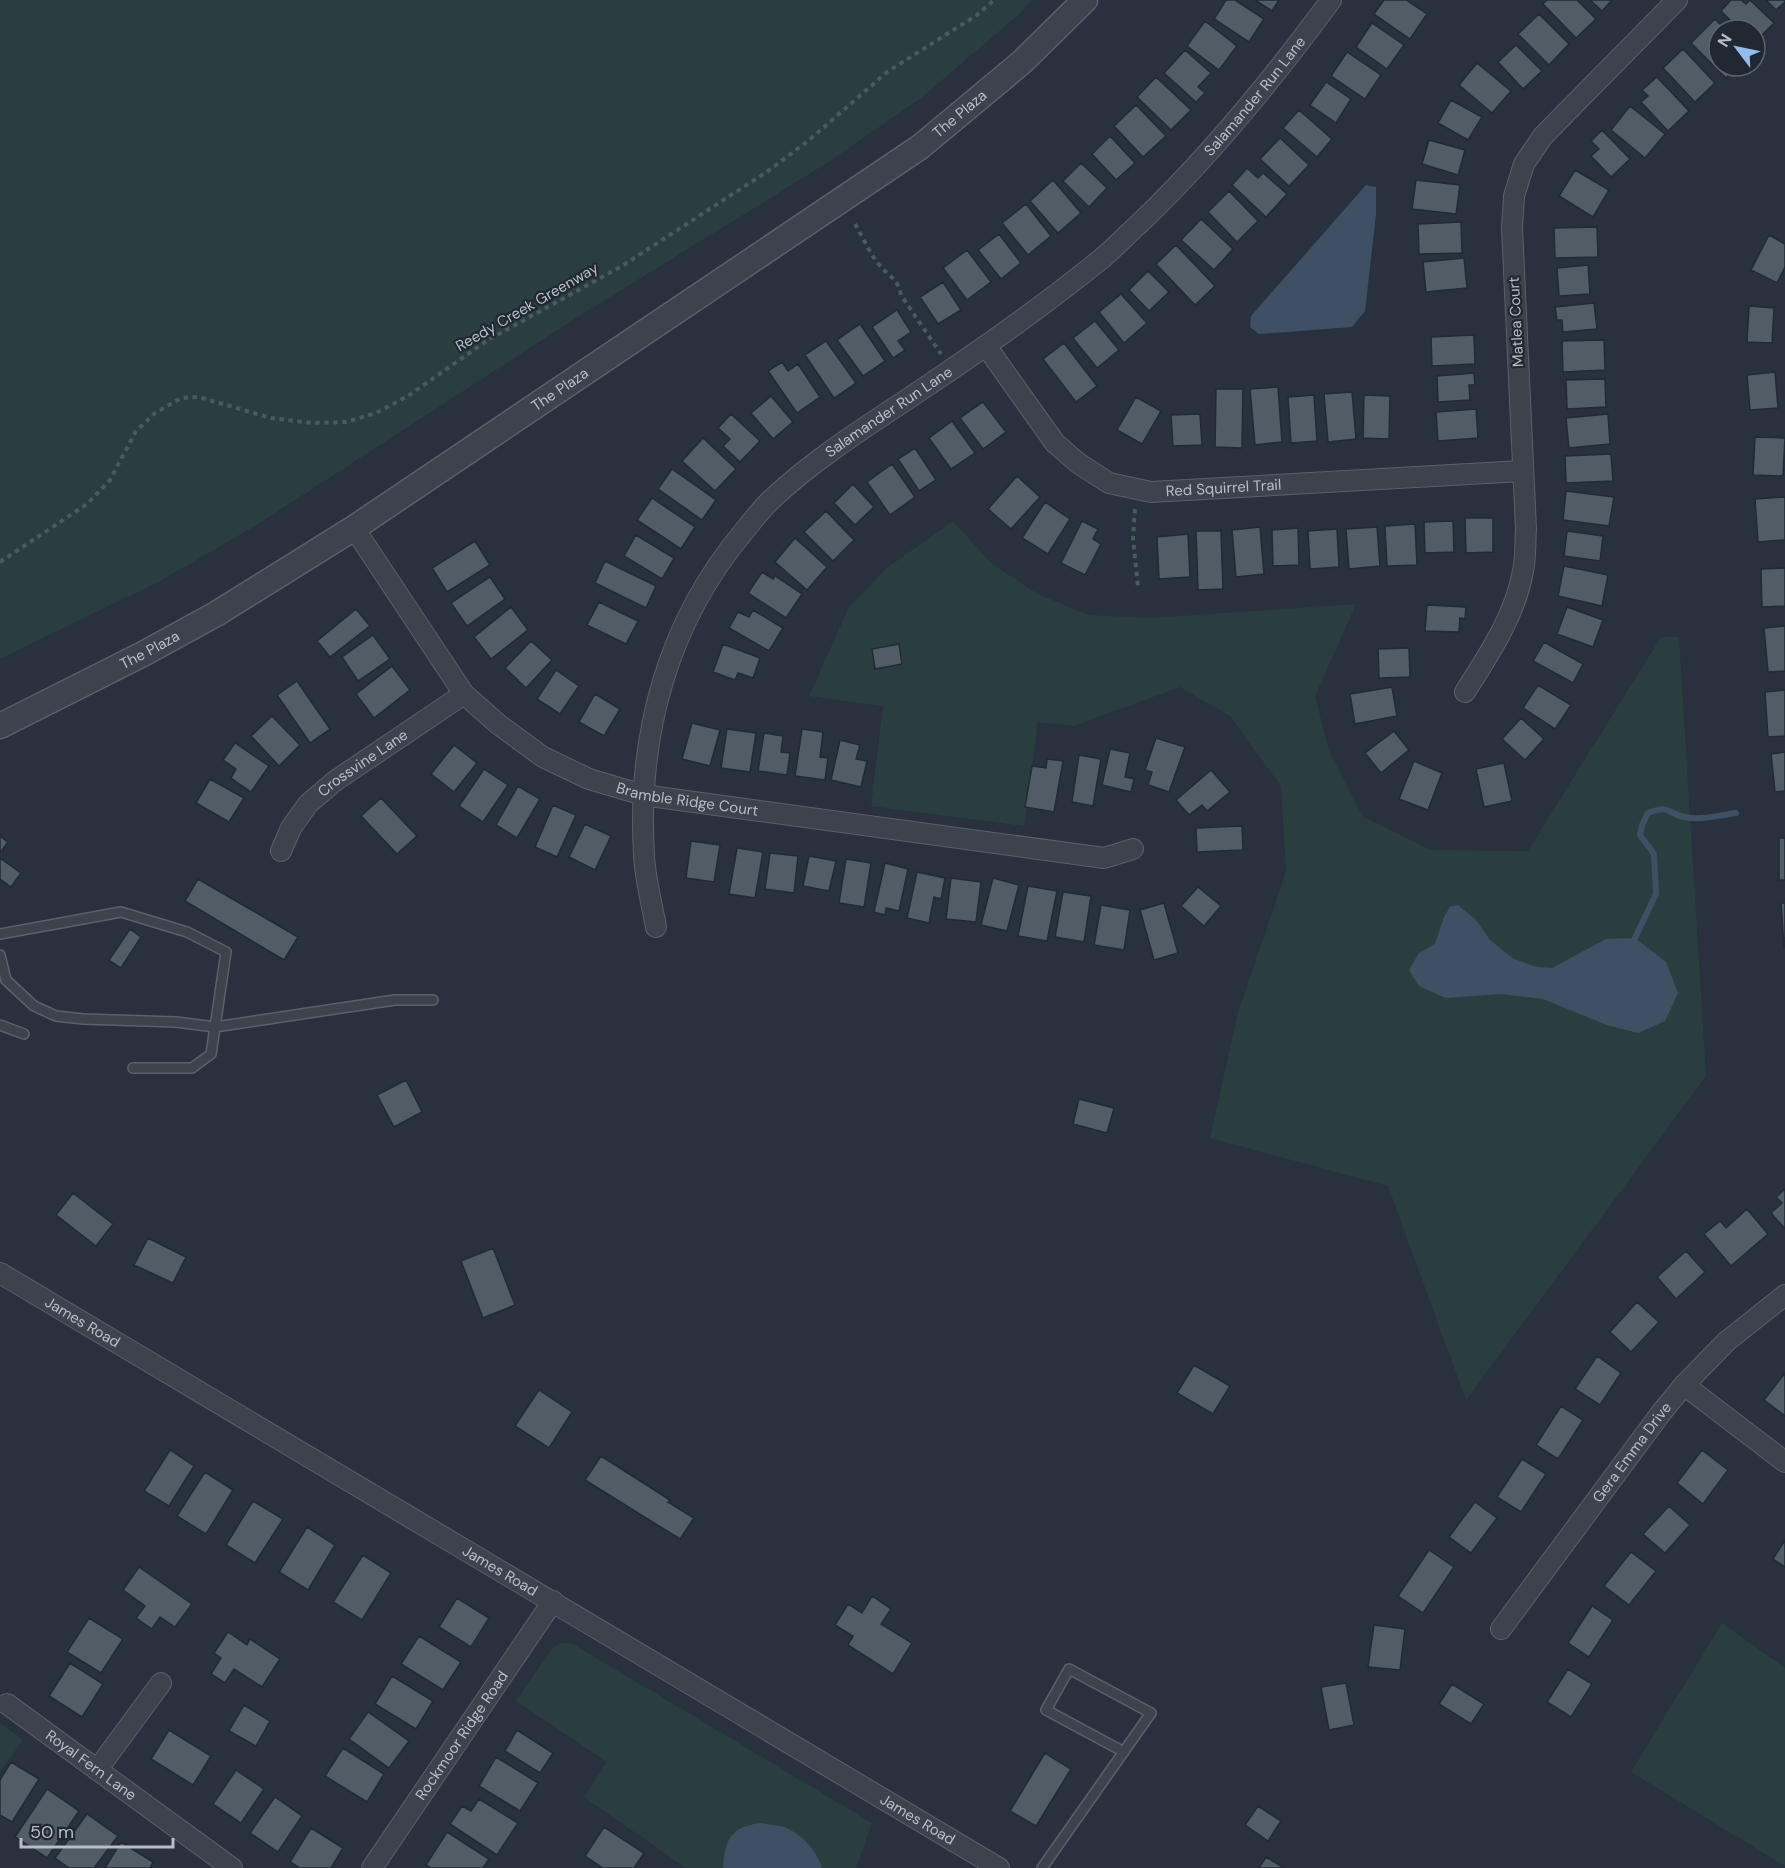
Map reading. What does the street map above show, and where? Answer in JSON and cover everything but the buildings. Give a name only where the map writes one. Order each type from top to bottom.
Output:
[{"type":"street","name":"The Plaza","points":[[0,726],[143,654],[216,614],[354,528],[920,147],[1022,62],[1084,0]]},
{"type":"street","name":"Salamander Run Lane","points":[[656,927],[644,858],[643,795],[650,730],[669,658],[699,594],[731,546],[771,500],[816,460],[986,346],[1098,262],[1167,196],[1230,129],[1287,60],[1331,0]]},
{"type":"street","name":"Matlea Court","points":[[1465,692],[1497,642],[1513,609],[1523,570],[1526,529],[1512,228],[1514,196],[1524,164],[1543,136],[1677,0]]},
{"type":"street","name":"Red Squirrel Trail","points":[[986,346],[1055,443],[1078,463],[1109,483],[1151,492],[1522,471]]},
{"type":"street","name":"Bramble Ridge Court","points":[[354,528],[464,694],[498,724],[543,757],[589,779],[643,795],[1104,858],[1132,849]]},
{"type":"street","name":"Crossvine Lane","points":[[280,851],[291,828],[308,804],[326,789],[464,694]]},
{"type":"street","name":"James Road","points":[[0,1273],[999,1868]]},
{"type":"street","name":"Gera Emma Drive","points":[[1501,1629],[1684,1385],[1727,1341],[1785,1295]]},
{"type":"street","points":[[1684,1385],[1785,1462]]},
{"type":"street","name":"Rockmoor Ridge Road","points":[[372,1868],[553,1601]]},
{"type":"street","points":[[97,1770],[161,1683]]},
{"type":"street","name":"Royal Fern Lane","points":[[7,1704],[232,1868]]},
{"type":"lane","points":[[0,934],[121,912],[187,932],[226,952],[211,1054],[192,1068],[133,1068]]},
{"type":"lane","points":[[0,955],[6,980],[34,1006],[56,1016],[82,1019],[176,1022],[215,1027],[395,1000],[433,1000]]},
{"type":"lane","points":[[0,1025],[24,1034]]},
{"type":"lane","points":[[1042,1868],[1124,1752],[1151,1713],[1069,1669],[1046,1710],[1124,1752]]},
{"type":"path","name":"Reedy Creek Greenway","points":[[0,562],[87,504],[110,480],[136,431],[156,413],[181,398],[199,397],[271,418],[312,423],[346,422],[376,413],[408,396],[488,340],[622,266],[768,171],[808,141],[887,72],[977,15],[994,0]]},
{"type":"path","points":[[855,225],[883,269],[893,276],[901,295],[941,354]]},
{"type":"path","points":[[1135,509],[1133,538],[1138,588]]},
{"type":"shaded area","points":[[0,0],[1032,0],[1018,15],[921,98],[827,163],[576,318],[255,526],[160,581],[0,659]]},
{"type":"shaded area","points":[[953,521],[992,564],[1038,594],[1088,615],[1153,618],[1356,604],[1315,696],[1329,751],[1363,817],[1431,850],[1528,851],[1661,637],[1679,637],[1706,1076],[1466,1400],[1388,1186],[1210,1138],[1238,1013],[1286,871],[1281,786],[1230,716],[1180,687],[1074,726],[1038,722],[1024,826],[871,806],[883,706],[809,696],[849,607],[887,568]]},
{"type":"shaded area","points":[[1722,1623],[1785,1668],[1785,1866],[1631,1772]]},
{"type":"shaded area","points":[[561,1643],[573,1644],[872,1823],[856,1868],[686,1868],[584,1797],[607,1762],[516,1701],[552,1649]]},
{"type":"shaded area","points":[[0,1723],[23,1740],[0,1772]]},
{"type":"water","points":[[1366,185],[1376,187],[1376,214],[1365,311],[1352,327],[1259,334],[1250,327],[1251,316]]},
{"type":"water","points":[[1458,905],[1476,920],[1490,940],[1512,958],[1536,967],[1552,968],[1606,939],[1635,938],[1666,962],[1678,993],[1665,1021],[1638,1033],[1607,1025],[1543,999],[1501,994],[1446,998],[1419,986],[1409,970],[1419,953],[1435,944],[1444,917],[1450,907]]},
{"type":"water","points":[[761,1823],[784,1827],[797,1834],[813,1849],[822,1868],[723,1868],[725,1850],[731,1836],[742,1828]]},
{"type":"waterway","points":[[1635,938],[1656,894],[1654,854],[1640,835],[1648,813],[1664,809],[1684,817],[1697,818],[1736,813]]}]
